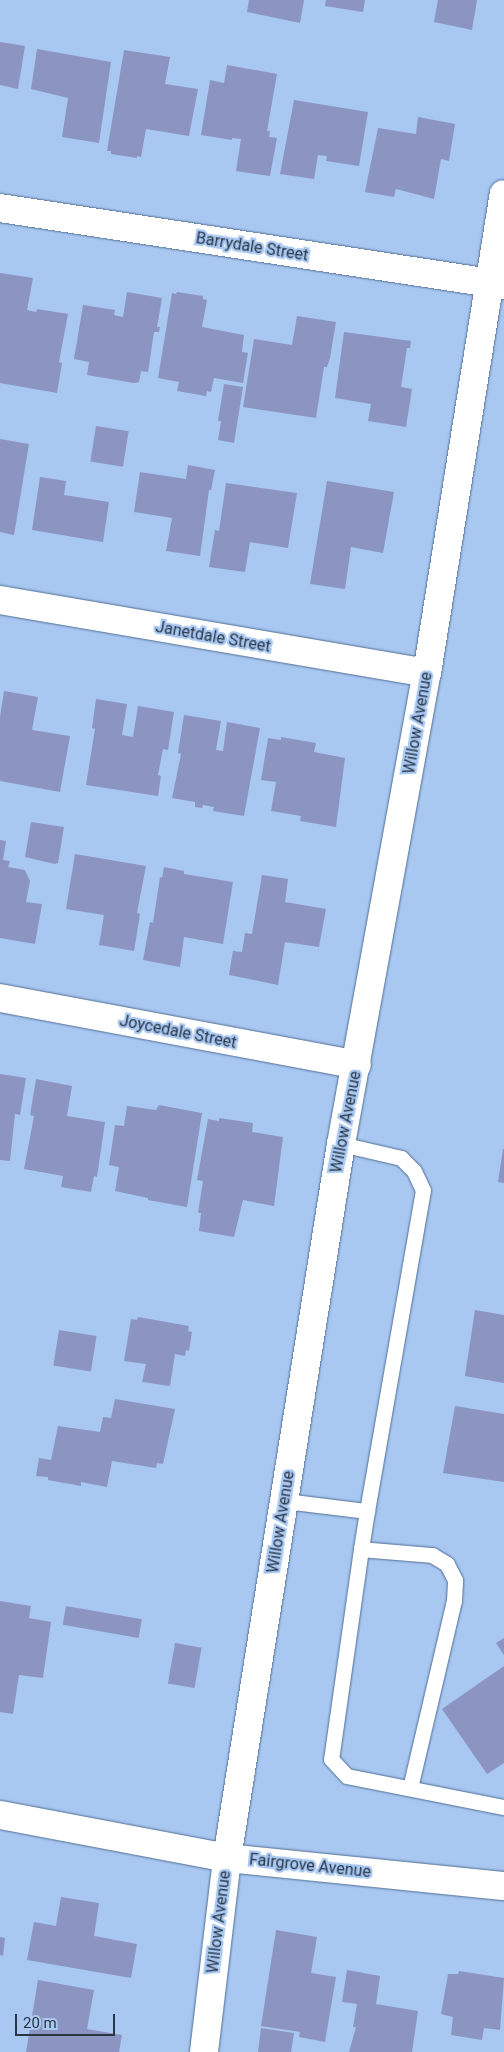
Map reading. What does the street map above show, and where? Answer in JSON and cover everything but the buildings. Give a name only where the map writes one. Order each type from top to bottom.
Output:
[{"type":"street","name":"Willow Avenue","points":[[204,2052],[227,1858],[341,1144],[357,1065],[497,284],[504,194]]},
{"type":"street","name":"Barrydale Street","points":[[0,208],[497,284]]},
{"type":"street","name":"Janetdale Street","points":[[0,600],[427,673]]},
{"type":"street","name":"Joycedale Street","points":[[0,998],[357,1065]]},
{"type":"street","name":"Fairgrove Avenue","points":[[0,1815],[227,1858],[504,1886]]},
{"type":"lane","points":[[341,1144],[400,1158],[414,1171],[423,1190],[367,1511],[331,1759],[347,1776],[504,1807]]},
{"type":"lane","points":[[285,1500],[367,1511]]},
{"type":"lane","points":[[361,1549],[432,1555],[446,1564],[455,1580],[454,1601],[410,1788]]}]
